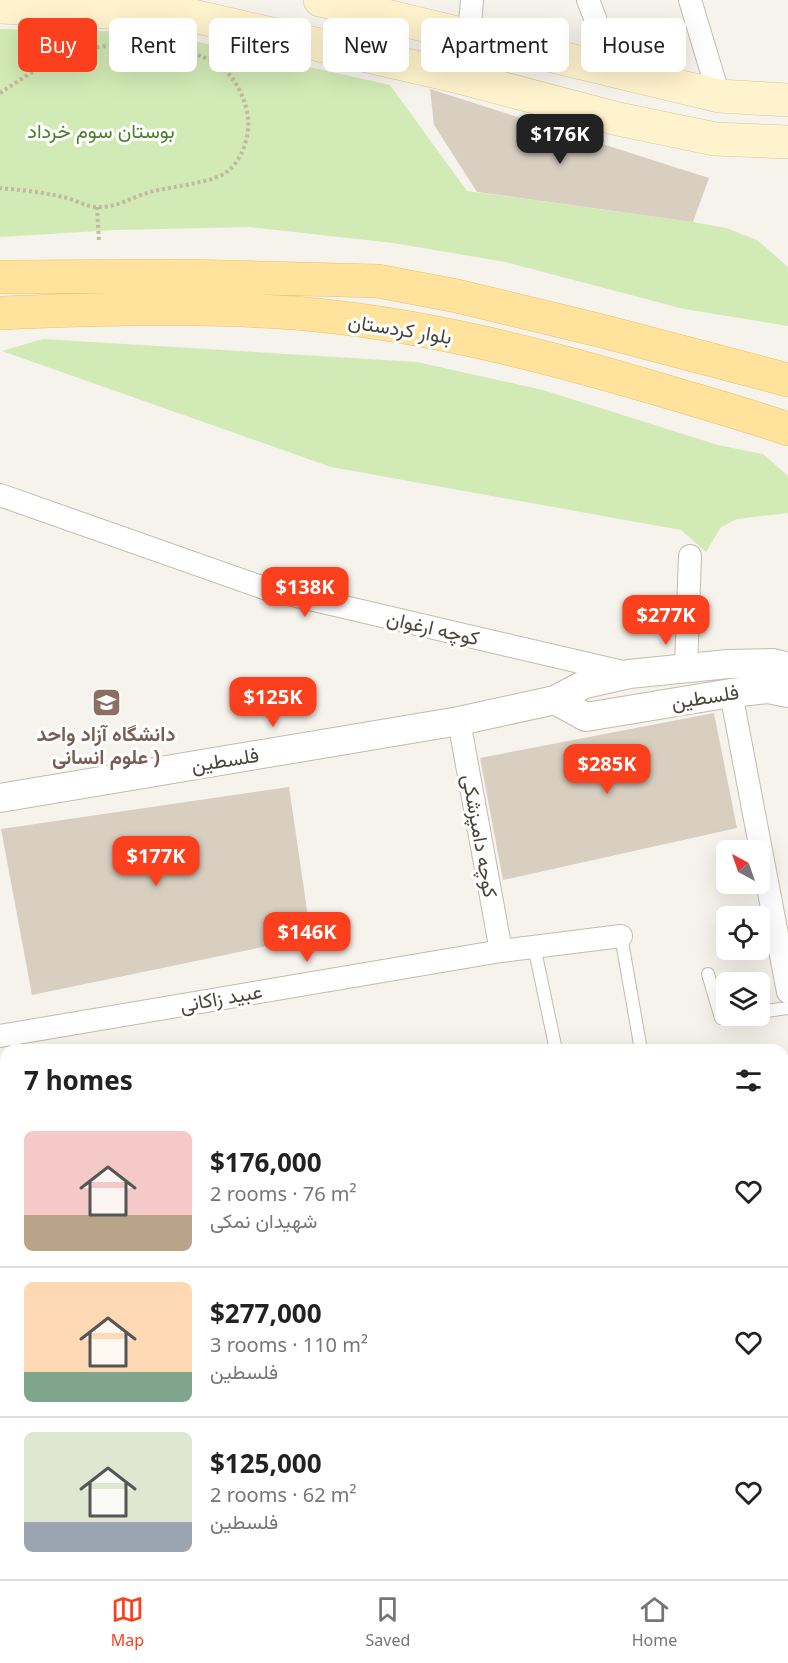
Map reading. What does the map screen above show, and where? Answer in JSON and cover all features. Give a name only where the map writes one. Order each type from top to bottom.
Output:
[{"type":"main road","points":[[320,0],[421,24]]},
{"type":"main road","points":[[0,7],[193,16],[459,77],[618,119],[715,139],[788,142]]},
{"type":"main road","points":[[569,60],[719,96],[788,99]]},
{"type":"main road","name":"بلوار کردستان","points":[[0,277],[186,276],[378,281],[468,299],[784,377]]},
{"type":"main road","name":"بلوار کردستان","points":[[0,313],[107,309],[204,310],[295,313],[382,325],[456,337],[587,368],[776,425]]},
{"type":"street","points":[[470,18],[472,0]]},
{"type":"street","points":[[693,1],[719,96]]},
{"type":"street","points":[[776,425],[788,442]]},
{"type":"street","name":"کوچه ارغوان","points":[[0,495],[267,588],[629,674]]},
{"type":"street","points":[[686,667],[690,556]]},
{"type":"street","name":"فلسطین","points":[[0,798],[459,721],[555,700],[585,684],[629,674],[686,667],[773,663],[788,667]]},
{"type":"street","name":"فلسطین","points":[[555,700],[586,717],[731,693],[768,689],[788,693]]},
{"type":"street","points":[[731,693],[788,992]]},
{"type":"street","name":"کوچه دامپزشکی","points":[[459,721],[501,951]]},
{"type":"street","name":"عبید زاکانی","points":[[0,1036],[501,951],[621,936]]},
{"type":"lane","points":[[621,936],[640,1044]]},
{"type":"lane","points":[[534,946],[555,1044]]},
{"type":"lane","points":[[708,974],[716,1001]]},
{"type":"lane","points":[[770,1010],[788,1008]]},
{"type":"path","points":[[0,93],[69,54],[111,46],[156,46],[194,53],[222,67],[234,81],[246,106],[250,131],[240,154],[228,171],[192,184],[153,191],[98,207],[63,197],[0,188]]},
{"type":"path","points":[[98,207],[99,242]]},
{"type":"green space","name":"بوستان سوم خرداد","points":[[0,29],[18,29],[18,72],[97,72],[97,31],[109,31],[109,72],[197,72],[197,42],[209,45],[209,72],[311,72],[311,67],[323,70],[323,72],[390,85],[467,191],[693,222],[726,228],[757,240],[788,267],[788,326],[684,309],[505,262],[393,243],[250,227],[115,230],[0,237]]},
{"type":"green space","points":[[43,339],[417,362],[543,390],[718,445],[763,454],[788,476],[788,513],[737,519],[721,527],[706,552],[681,530],[331,467],[2,351]]},
{"type":"building","points":[[430,89],[709,178],[693,222],[477,192],[434,125]]},
{"type":"building","points":[[714,713],[737,828],[503,880],[480,758]]},
{"type":"building","points":[[289,787],[311,937],[32,995],[1,829]]},
{"type":"place","name":"دانشگاه آزاد واحد علوم انسانی )","points":[[106,703]]}]
